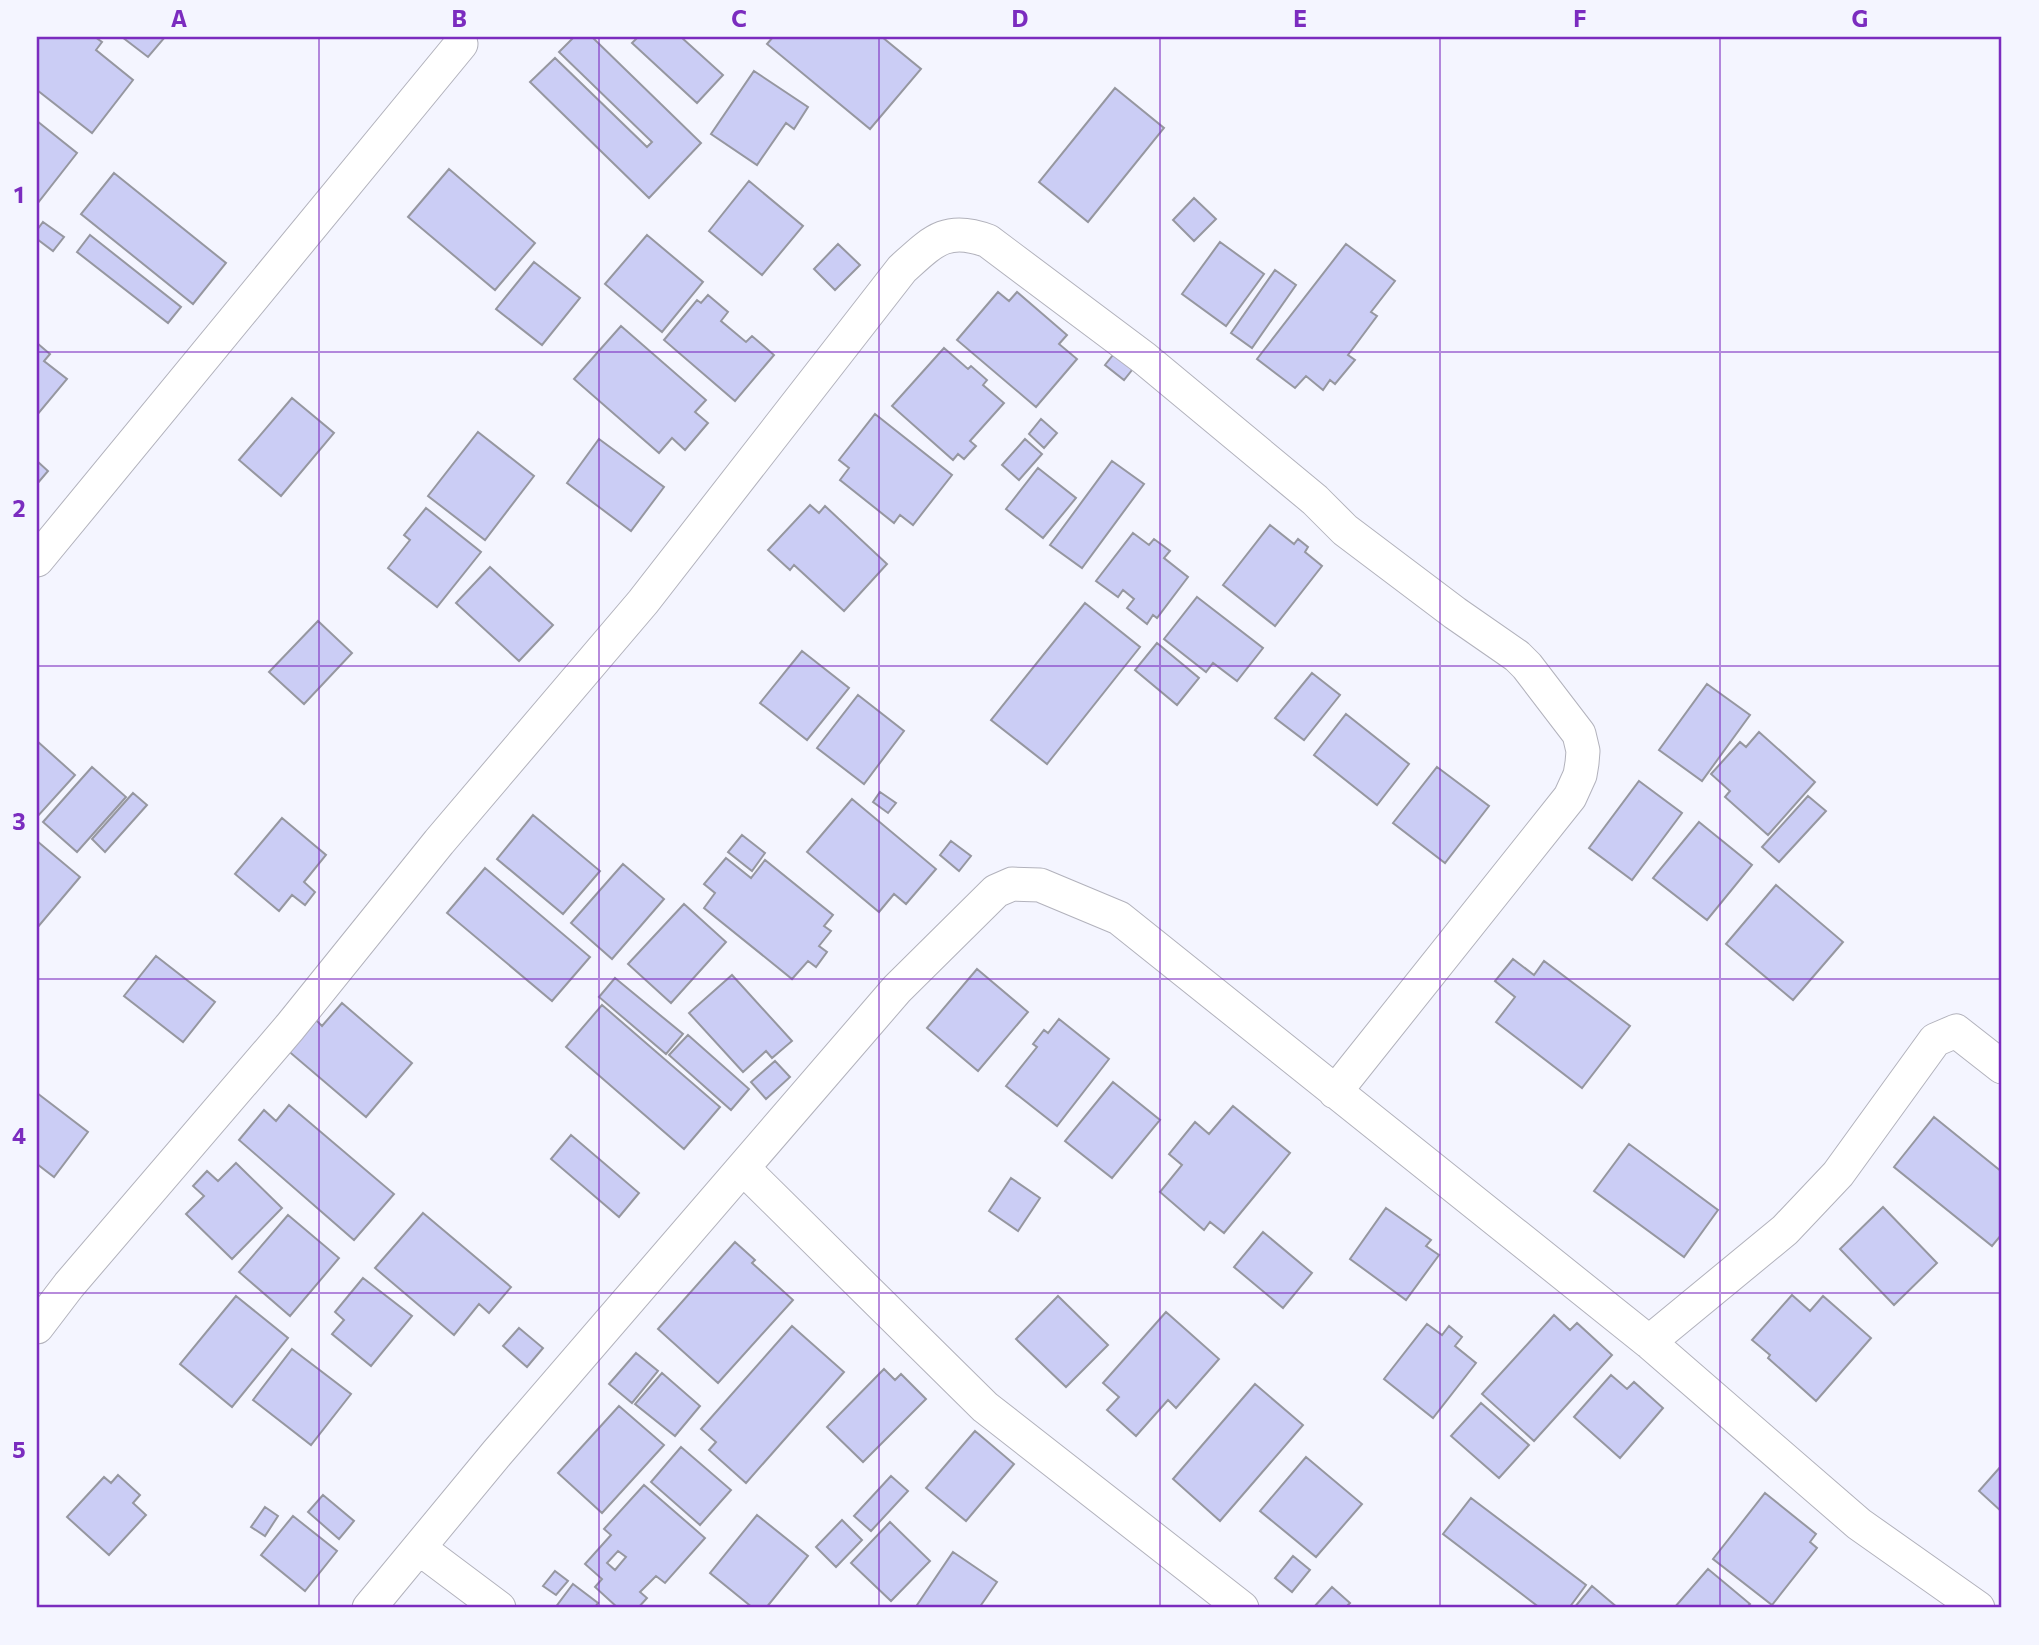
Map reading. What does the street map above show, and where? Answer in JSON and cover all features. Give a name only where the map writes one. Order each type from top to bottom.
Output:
[{"type":"street","points":[[37,560],[461,44]]},
{"type":"street","points":[[37,1327],[69,1285],[290,1027],[439,842],[643,602],[902,269],[932,242],[949,235],[972,235],[988,241],[1144,358],[1315,500],[1345,530],[1517,656],[1579,734],[1583,751],[1582,764],[1570,797],[1335,1092]]},
{"type":"street","points":[[369,1608],[497,1453],[897,989],[996,891],[1012,884],[1040,885],[1119,919],[1649,1342],[1859,1524],[1978,1608]]},
{"type":"street","points":[[1649,1342],[1785,1230],[1839,1174],[1935,1040],[1956,1031],[2002,1068]]},
{"type":"street","points":[[743,1168],[985,1407],[1242,1608]]},
{"type":"street","points":[[419,1548],[499,1608]]},
{"type":"building","points":[[39,37],[95,37],[102,42],[96,50],[133,80],[92,133],[37,90]]},
{"type":"building","points":[[122,37],[165,37],[148,57]]},
{"type":"building","points":[[574,37],[592,37],[701,143],[649,198],[530,82],[555,58],[647,147],[652,142],[559,52]]},
{"type":"building","points":[[638,37],[681,37],[723,75],[697,103],[632,43]]},
{"type":"building","points":[[773,37],[882,37],[921,69],[870,129],[767,44]]},
{"type":"building","points":[[754,71],[808,107],[794,129],[786,123],[757,165],[711,134]]},
{"type":"building","points":[[1115,88],[1164,128],[1088,222],[1039,182]]},
{"type":"building","points":[[37,121],[77,153],[37,204]]},
{"type":"building","points":[[449,169],[535,243],[495,290],[408,217]]},
{"type":"building","points":[[114,173],[226,263],[193,304],[81,214]]},
{"type":"building","points":[[749,181],[803,226],[762,275],[709,231]]},
{"type":"building","points":[[1194,198],[1216,219],[1194,241],[1173,220]]},
{"type":"building","points":[[43,222],[64,237],[53,251],[37,239],[37,230]]},
{"type":"building","points":[[90,235],[181,307],[168,323],[77,252]]},
{"type":"building","points":[[647,235],[703,282],[662,332],[605,284]]},
{"type":"building","points":[[1220,242],[1264,274],[1226,326],[1182,294]]},
{"type":"building","points":[[838,244],[860,265],[835,290],[814,269]]},
{"type":"building","points":[[1346,244],[1395,281],[1371,312],[1377,316],[1348,355],[1355,360],[1335,384],[1330,380],[1323,390],[1306,376],[1295,388],[1257,359]]},
{"type":"building","points":[[534,262],[580,298],[542,345],[496,309]]},
{"type":"building","points":[[1275,270],[1296,285],[1252,348],[1231,333]]},
{"type":"building","points":[[998,292],[1009,301],[1017,292],[1067,335],[1059,344],[1077,359],[1036,407],[957,340]]},
{"type":"building","points":[[708,295],[728,312],[721,321],[746,342],[752,336],[774,355],[735,401],[664,340],[697,300],[701,303]]},
{"type":"building","points":[[621,326],[706,400],[695,412],[708,423],[685,450],[672,438],[659,453],[574,379]]},
{"type":"building","points":[[37,343],[50,354],[44,361],[67,379],[37,415]]},
{"type":"building","points":[[944,348],[968,369],[971,366],[987,380],[983,385],[1004,403],[970,441],[976,446],[964,459],[958,454],[953,460],[892,406]]},
{"type":"building","points":[[1117,350],[1136,365],[1124,380],[1105,365]]},
{"type":"building","points":[[292,398],[334,433],[281,496],[239,460]]},
{"type":"building","points":[[875,414],[952,475],[913,525],[900,515],[894,523],[840,480],[849,468],[839,460]]},
{"type":"building","points":[[1041,419],[1057,433],[1044,448],[1029,434]]},
{"type":"building","points":[[478,432],[534,476],[485,540],[428,496]]},
{"type":"building","points":[[599,439],[664,487],[631,531],[567,483]]},
{"type":"building","points":[[1025,439],[1042,454],[1019,480],[1002,465]]},
{"type":"building","points":[[37,461],[48,471],[37,484]]},
{"type":"building","points":[[1112,461],[1144,484],[1082,568],[1050,545]]},
{"type":"building","points":[[1038,468],[1076,498],[1043,538],[1006,509]]},
{"type":"building","points":[[810,505],[819,513],[825,506],[887,564],[844,611],[794,565],[790,570],[768,550]]},
{"type":"building","points":[[426,508],[481,552],[437,607],[388,568],[410,540],[404,535]]},
{"type":"building","points":[[1270,525],[1294,544],[1298,539],[1308,547],[1305,552],[1322,566],[1275,626],[1223,585]]},
{"type":"building","points":[[1133,533],[1149,545],[1154,539],[1170,551],[1164,558],[1188,577],[1157,618],[1153,615],[1147,624],[1127,608],[1134,599],[1123,590],[1118,597],[1096,581]]},
{"type":"building","points":[[490,567],[553,625],[519,661],[456,603]]},
{"type":"building","points":[[1197,597],[1263,648],[1237,681],[1213,663],[1206,672],[1164,639]]},
{"type":"building","points":[[1085,603],[1140,647],[1047,764],[991,720]]},
{"type":"building","points":[[318,621],[352,653],[304,704],[269,672]]},
{"type":"building","points":[[1157,643],[1199,678],[1177,705],[1135,670]]},
{"type":"building","points":[[802,651],[849,688],[807,740],[760,703]]},
{"type":"building","points":[[1312,673],[1340,695],[1304,740],[1275,718]]},
{"type":"building","points":[[1707,684],[1750,715],[1702,781],[1659,750]]},
{"type":"building","points":[[858,695],[904,731],[864,784],[817,748]]},
{"type":"building","points":[[1346,714],[1409,764],[1377,805],[1314,755]]},
{"type":"building","points":[[1759,732],[1815,782],[1768,835],[1725,797],[1730,791],[1711,774],[1740,742],[1746,747]]},
{"type":"building","points":[[37,741],[75,775],[37,817]]},
{"type":"building","points":[[92,767],[126,797],[77,852],[43,822]]},
{"type":"building","points":[[1437,767],[1489,806],[1445,863],[1393,823]]},
{"type":"building","points":[[1639,781],[1682,813],[1632,880],[1589,848]]},
{"type":"building","points":[[880,792],[896,803],[888,813],[873,802]]},
{"type":"building","points":[[133,793],[147,805],[105,852],[92,839]]},
{"type":"building","points":[[1808,796],[1826,811],[1779,862],[1762,847]]},
{"type":"building","points":[[852,799],[936,869],[906,904],[894,894],[879,912],[807,852]]},
{"type":"building","points":[[533,815],[600,871],[563,914],[497,859]]},
{"type":"building","points":[[282,818],[326,855],[304,882],[315,892],[305,905],[292,895],[279,911],[235,874]]},
{"type":"building","points":[[1699,822],[1752,865],[1707,920],[1653,878]]},
{"type":"building","points":[[742,835],[765,853],[752,871],[728,852]]},
{"type":"building","points":[[37,841],[80,877],[37,928]]},
{"type":"building","points":[[951,841],[971,856],[959,871],[940,855]]},
{"type":"building","points":[[726,858],[751,878],[765,860],[833,915],[824,926],[831,931],[819,946],[827,952],[816,967],[808,961],[792,979],[704,908],[715,893],[704,884]]},
{"type":"building","points":[[623,864],[664,899],[612,959],[571,923]]},
{"type":"building","points":[[485,868],[590,957],[552,1001],[447,913]]},
{"type":"building","points":[[1776,885],[1843,942],[1793,1000],[1726,944]]},
{"type":"building","points":[[684,904],[726,942],[671,1003],[628,964]]},
{"type":"building","points":[[156,956],[215,1002],[183,1042],[124,996]]},
{"type":"building","points":[[1513,959],[1534,975],[1544,961],[1630,1026],[1582,1088],[1496,1022],[1515,997],[1495,981]]},
{"type":"building","points":[[977,969],[1028,1012],[978,1071],[927,1028]]},
{"type":"building","points":[[732,975],[792,1041],[772,1058],[766,1051],[743,1072],[689,1013]]},
{"type":"building","points":[[615,978],[683,1034],[666,1054],[599,997]]},
{"type":"building","points":[[342,1003],[412,1063],[366,1117],[286,1049],[313,1017],[322,1026]]},
{"type":"building","points":[[602,1005],[720,1107],[684,1149],[566,1047]]},
{"type":"building","points":[[1059,1019],[1109,1059],[1057,1126],[1006,1086],[1037,1047],[1033,1044],[1044,1030],[1048,1033]]},
{"type":"building","points":[[688,1035],[749,1089],[731,1110],[669,1055]]},
{"type":"building","points":[[775,1061],[790,1077],[766,1099],[751,1082]]},
{"type":"building","points":[[1113,1082],[1160,1120],[1112,1178],[1065,1141]]},
{"type":"building","points":[[37,1093],[88,1132],[54,1177],[37,1164]]},
{"type":"building","points":[[289,1105],[394,1194],[354,1240],[239,1140],[264,1110],[276,1121]]},
{"type":"building","points":[[1233,1106],[1290,1153],[1224,1233],[1210,1222],[1204,1230],[1160,1192],[1182,1165],[1169,1154],[1195,1122],[1209,1134]]},
{"type":"building","points":[[1934,1117],[2002,1172],[2002,1234],[1992,1246],[1894,1167]]},
{"type":"building","points":[[571,1135],[639,1193],[619,1217],[551,1159]]},
{"type":"building","points":[[1629,1144],[1718,1210],[1684,1257],[1594,1191]]},
{"type":"building","points":[[236,1163],[282,1208],[232,1259],[186,1214],[204,1196],[193,1186],[207,1171],[218,1181]]},
{"type":"building","points":[[1011,1178],[1040,1198],[1018,1231],[989,1211]]},
{"type":"building","points":[[1883,1207],[1937,1263],[1894,1305],[1840,1249]]},
{"type":"building","points":[[1386,1208],[1431,1240],[1426,1246],[1439,1255],[1406,1300],[1350,1259]]},
{"type":"building","points":[[423,1213],[511,1287],[489,1313],[479,1304],[454,1335],[375,1268]]},
{"type":"building","points":[[288,1215],[339,1258],[290,1316],[239,1272]]},
{"type":"building","points":[[1263,1232],[1312,1273],[1283,1308],[1234,1267]]},
{"type":"building","points":[[735,1242],[755,1260],[752,1263],[793,1300],[718,1383],[658,1329]]},
{"type":"building","points":[[363,1278],[412,1316],[371,1366],[332,1334],[344,1320],[335,1312]]},
{"type":"building","points":[[1792,1295],[1810,1311],[1823,1296],[1871,1338],[1816,1401],[1752,1340]]},
{"type":"building","points":[[236,1296],[288,1338],[232,1407],[180,1364]]},
{"type":"building","points":[[1058,1296],[1108,1345],[1066,1387],[1016,1339]]},
{"type":"building","points":[[1166,1312],[1219,1359],[1176,1408],[1168,1400],[1136,1436],[1107,1410],[1119,1397],[1103,1383]]},
{"type":"building","points":[[1554,1315],[1570,1330],[1577,1323],[1612,1355],[1534,1441],[1482,1394]]},
{"type":"building","points":[[1427,1324],[1442,1335],[1449,1326],[1462,1337],[1455,1346],[1476,1363],[1433,1418],[1384,1379]]},
{"type":"building","points":[[792,1326],[844,1372],[746,1483],[709,1450],[716,1442],[701,1429]]},
{"type":"building","points":[[519,1328],[543,1348],[527,1367],[503,1346]]},
{"type":"building","points":[[292,1349],[351,1394],[311,1445],[253,1400]]},
{"type":"building","points":[[636,1353],[658,1371],[632,1403],[609,1384]]},
{"type":"building","points":[[884,1369],[895,1380],[901,1374],[926,1399],[863,1462],[827,1427]]},
{"type":"building","points":[[662,1373],[700,1406],[675,1436],[635,1404]]},
{"type":"building","points":[[1611,1375],[1627,1389],[1634,1382],[1663,1408],[1620,1458],[1574,1417]]},
{"type":"building","points":[[1255,1384],[1303,1425],[1220,1521],[1173,1479]]},
{"type":"building","points":[[1481,1403],[1529,1445],[1499,1478],[1451,1436]]},
{"type":"building","points":[[619,1406],[664,1445],[602,1513],[558,1473]]},
{"type":"building","points":[[975,1431],[1014,1464],[966,1521],[926,1488]]},
{"type":"building","points":[[681,1447],[731,1490],[700,1525],[651,1482]]},
{"type":"building","points":[[1306,1457],[1362,1504],[1316,1557],[1260,1511]]},
{"type":"building","points":[[2002,1465],[2002,1512],[1979,1491]]},
{"type":"building","points":[[118,1475],[140,1495],[133,1503],[146,1515],[109,1555],[67,1517],[104,1477],[111,1483]]},
{"type":"building","points":[[891,1476],[908,1491],[871,1531],[854,1516]]},
{"type":"building","points":[[644,1485],[705,1538],[665,1583],[656,1576],[640,1592],[647,1598],[638,1608],[618,1608],[595,1587],[602,1579],[585,1564],[611,1535],[604,1529]],"holes":[[[618,1551],[626,1557],[615,1570],[607,1563]]]},
{"type":"building","points":[[1765,1493],[1816,1534],[1810,1542],[1817,1548],[1772,1605],[1713,1559]]},
{"type":"building","points":[[323,1495],[354,1521],[339,1539],[308,1512]]},
{"type":"building","points":[[1471,1498],[1586,1585],[1569,1608],[1540,1608],[1443,1534]]},
{"type":"building","points":[[265,1507],[278,1516],[265,1536],[251,1527]]},
{"type":"building","points":[[757,1515],[808,1556],[766,1608],[753,1608],[710,1573]]},
{"type":"building","points":[[293,1516],[337,1551],[305,1591],[261,1555]]},
{"type":"building","points":[[842,1520],[862,1540],[836,1567],[816,1547]]},
{"type":"building","points":[[890,1522],[930,1561],[891,1601],[851,1563]]},
{"type":"building","points":[[953,1552],[997,1582],[979,1608],[915,1608]]},
{"type":"building","points":[[1293,1556],[1310,1570],[1292,1592],[1275,1578]]},
{"type":"building","points":[[1708,1569],[1750,1604],[1746,1608],[1674,1608]]},
{"type":"building","points":[[555,1571],[568,1581],[556,1595],[543,1586]]},
{"type":"building","points":[[573,1584],[598,1603],[594,1608],[555,1608]]},
{"type":"building","points":[[1592,1586],[1618,1608],[1574,1608]]},
{"type":"building","points":[[1332,1587],[1350,1603],[1345,1608],[1314,1607]]}]
